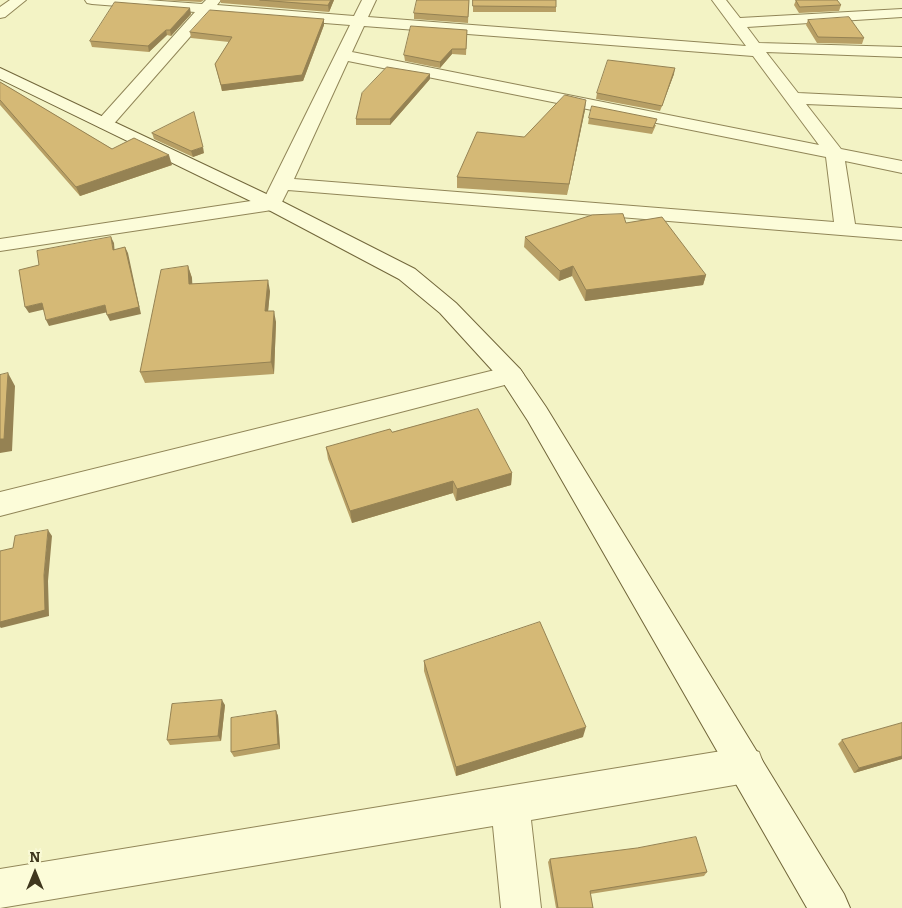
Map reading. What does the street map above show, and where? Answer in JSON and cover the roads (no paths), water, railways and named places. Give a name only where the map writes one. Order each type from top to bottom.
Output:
[{"type":"street","points":[[0,14],[19,0]]},
{"type":"street","points":[[92,0],[210,4],[359,21],[756,50],[902,52]]},
{"type":"street","points":[[277,194],[369,0]]},
{"type":"street","points":[[719,0],[835,154],[845,229]]},
{"type":"street","points":[[105,123],[210,4]]},
{"type":"street","points":[[736,23],[902,13]]},
{"type":"street","points":[[343,55],[902,167]]},
{"type":"street","points":[[0,73],[105,123],[277,194],[407,274],[448,308],[511,375],[537,414],[830,908]]},
{"type":"street","points":[[793,98],[902,103]]},
{"type":"street","points":[[0,245],[277,194],[902,234]]},
{"type":"street","points":[[0,504],[511,375]]},
{"type":"street","points":[[0,889],[746,766]]},
{"type":"street","points":[[510,804],[521,908]]}]
